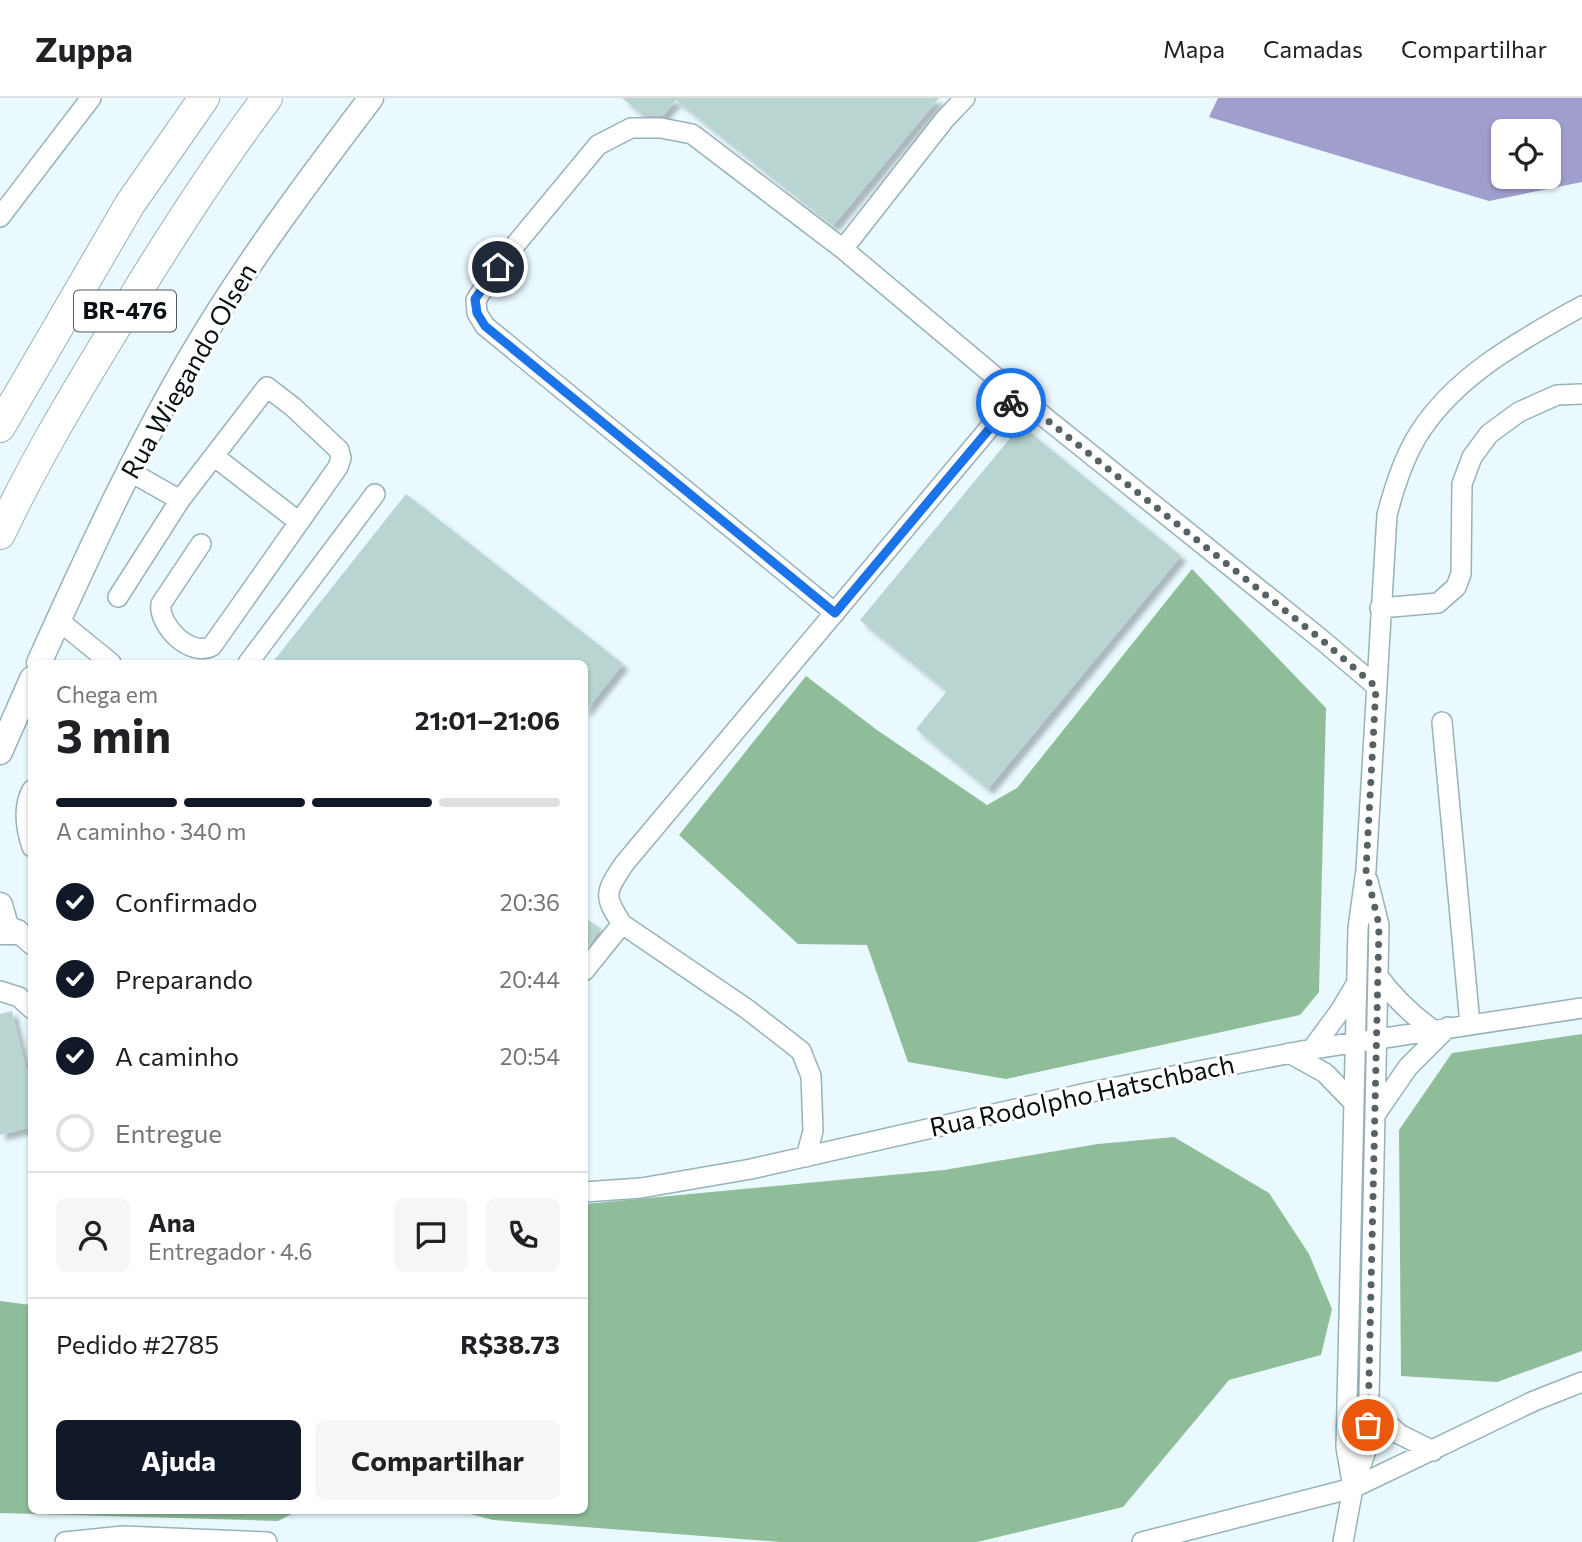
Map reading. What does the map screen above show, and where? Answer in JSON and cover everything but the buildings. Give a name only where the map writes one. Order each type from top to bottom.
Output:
[{"type":"highway","name":"BR-476","points":[[0,427],[130,204],[204,98]]},
{"type":"highway","name":"BR-476","points":[[0,534],[60,420],[159,254],[220,161],[267,98]]},
{"type":"main road","name":"Rua Wiegando Olsen","points":[[39,660],[129,471],[186,365],[271,233],[371,98]]},
{"type":"main road","points":[[0,752],[28,688]]},
{"type":"street","points":[[0,217],[92,98]]},
{"type":"street","points":[[843,249],[944,119],[965,98]]},
{"type":"street","points":[[835,613],[485,326],[477,313],[475,299],[498,267],[598,145],[631,128],[661,128],[692,134],[843,249],[1017,396],[1312,632],[1376,687]]},
{"type":"street","points":[[1353,1488],[1346,1447],[1357,928],[1366,870],[1387,515],[1393,490],[1418,435],[1437,410],[1481,369],[1529,336],[1582,306]]},
{"type":"street","points":[[118,597],[180,500],[267,387],[325,436],[339,450],[341,458],[338,467],[212,646],[196,650],[173,633],[160,614],[161,604],[201,544]]},
{"type":"street","points":[[1380,608],[1438,603],[1456,587],[1461,574],[1462,484],[1472,457],[1489,434],[1520,412],[1557,395],[1582,394]]},
{"type":"street","points":[[806,1157],[813,1131],[811,1076],[801,1051],[747,1009],[622,924],[608,904],[609,887],[624,864],[1017,396]]},
{"type":"street","points":[[215,457],[299,522]]},
{"type":"street","points":[[129,471],[180,500]]},
{"type":"street","points":[[250,660],[375,494]]},
{"type":"street","points":[[58,620],[103,660]]},
{"type":"street","points":[[1442,722],[1470,1024]]},
{"type":"street","points":[[28,796],[25,827],[28,836]]},
{"type":"street","points":[[1343,1542],[1353,1488],[1368,1445],[1379,925],[1366,870]]},
{"type":"street","points":[[588,966],[622,924]]},
{"type":"street","points":[[1375,1116],[1408,1067],[1441,1028],[1410,1013],[1378,976]]},
{"type":"street","points":[[1312,1049],[1340,1011],[1356,983]]},
{"type":"street","points":[[0,991],[19,997],[28,1005]]},
{"type":"street","name":"Rua Rodolpho Hatschbach","points":[[588,1192],[665,1184],[806,1157],[1104,1089],[1289,1053],[1582,1008]]},
{"type":"street","points":[[1289,1053],[1325,1073],[1354,1103]]},
{"type":"street","points":[[1142,1542],[1353,1488],[1534,1401],[1582,1382]]},
{"type":"street","points":[[1368,1406],[1399,1434],[1433,1451]]},
{"type":"street","points":[[65,1542],[123,1536],[267,1542]]},
{"type":"green space","points":[[1192,569],[1326,708],[1319,992],[1300,1015],[1006,1079],[908,1062],[867,945],[798,944],[679,835],[806,676],[877,730],[987,805],[1017,788]]},
{"type":"green space","points":[[1582,1034],[1582,1351],[1497,1382],[1401,1376],[1399,1130],[1452,1053]]},
{"type":"green space","points":[[1174,1137],[1269,1193],[1309,1254],[1332,1309],[1321,1355],[1229,1380],[1123,1507],[977,1542],[781,1542],[493,1520],[470,1514],[588,1514],[588,1204],[944,1170],[1098,1144]]},
{"type":"green space","points":[[0,1301],[28,1305],[28,1514],[0,1513]]},
{"type":"green space","points":[[35,1514],[292,1514],[278,1521]]},
{"type":"water","points":[[1218,98],[1582,98],[1582,182],[1561,186],[1561,119],[1491,119],[1491,189],[1548,189],[1489,201],[1209,117]]},
{"type":"way so far","points":[[1011,403],[1017,396],[1322,640],[1376,687],[1366,870],[1379,925],[1368,1425]]},
{"type":"route","points":[[498,267],[475,299],[477,313],[485,326],[835,613],[1011,403]]}]
